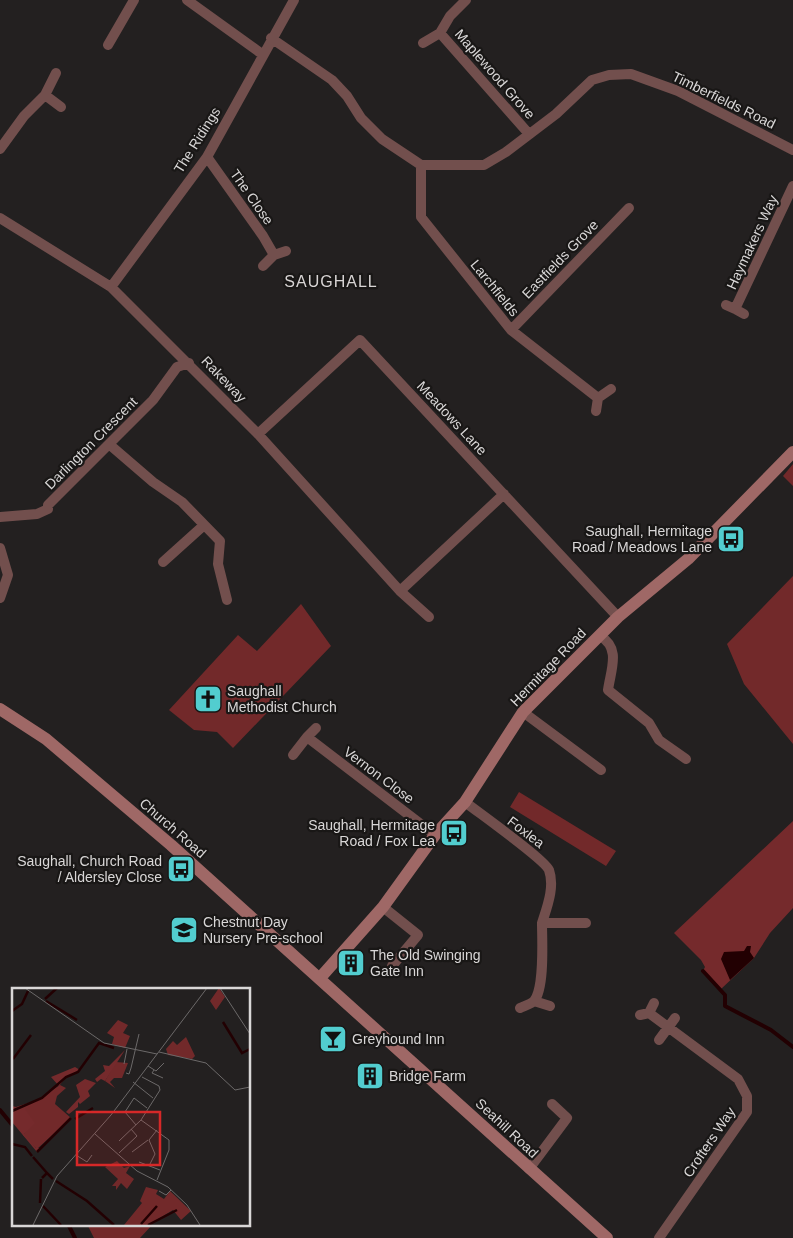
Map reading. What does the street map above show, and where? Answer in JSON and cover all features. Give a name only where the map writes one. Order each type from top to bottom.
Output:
[{"type":"street","points":[[108,45],[134,0]]},
{"type":"street","points":[[187,0],[262,54]]},
{"type":"street","name":"The Ridings","points":[[111,287],[207,157],[262,54],[294,0]]},
{"type":"street","name":"Maplewood Grove","points":[[423,43],[440,33],[450,16],[466,0]]},
{"type":"street","points":[[109,21],[118,27]]},
{"type":"street","name":"Maplewood Grove","points":[[440,33],[529,134]]},
{"type":"street","points":[[271,38],[332,80],[347,96],[361,118],[382,139],[421,165]]},
{"type":"street","points":[[0,149],[24,116],[44,96],[56,73]]},
{"type":"street","name":"Timberfields Road","points":[[421,165],[484,165],[506,152],[556,114],[592,80],[609,75],[631,74],[678,90],[793,150]]},
{"type":"street","points":[[44,96],[61,107]]},
{"type":"street","name":"The Close","points":[[207,157],[263,236],[274,255]]},
{"type":"street","name":"Larchfields","points":[[421,165],[421,217],[511,330],[598,398]]},
{"type":"street","name":"Haymakers Way","points":[[735,309],[793,186]]},
{"type":"street","name":"Eastfields Grove","points":[[511,330],[629,208]]},
{"type":"street","name":"Rakeway","points":[[0,218],[111,287],[258,434],[400,591],[429,617]]},
{"type":"street","points":[[263,266],[274,255],[286,251]]},
{"type":"street","name":"Meadows Lane","points":[[258,434],[360,340],[618,617]]},
{"type":"street","name":"Darlington Crescent","points":[[0,517],[37,514],[48,509],[48,504],[153,400],[177,368],[189,363]]},
{"type":"street","points":[[596,411],[598,398],[610,389]]},
{"type":"street","points":[[110,444],[153,482],[182,502],[206,529],[220,541],[218,564],[227,600]]},
{"type":"street","name":"Hermitage Road","points":[[320,978],[382,906],[435,835],[465,802],[522,712],[618,617],[688,558],[793,452]]},
{"type":"street","points":[[400,591],[504,494]]},
{"type":"street","points":[[163,562],[206,529]]},
{"type":"street","points":[[0,548],[8,575],[0,598]]},
{"type":"street","points":[[600,636],[609,641],[613,648],[608,690],[649,723],[659,740],[686,760]]},
{"type":"street","name":"Church Road","points":[[0,709],[58,749],[171,845],[320,978]]},
{"type":"street","points":[[522,712],[601,770]]},
{"type":"street","points":[[293,755],[316,728]]},
{"type":"street","name":"Vernon Close","points":[[307,737],[435,835]]},
{"type":"street","name":"Foxlea","points":[[465,802],[517,843],[536,855],[548,869],[551,888],[542,923],[541,975],[534,1001]]},
{"type":"street","points":[[382,906],[418,935],[392,966]]},
{"type":"street","points":[[542,923],[586,923]]},
{"type":"street","name":"Seahill Road","points":[[320,978],[607,1238]]},
{"type":"street","points":[[520,1008],[534,1001],[550,1006]]},
{"type":"street","name":"Crofters Way","points":[[654,1003],[644,1014],[668,1028],[738,1079],[747,1096],[747,1112],[659,1238]]},
{"type":"street","points":[[659,1040],[675,1018]]},
{"type":"street","points":[[529,1169],[567,1118],[552,1104]]},
{"type":"shaded area","points":[[793,464],[793,486],[783,476]]},
{"type":"shaded area","points":[[793,576],[793,744],[744,684],[727,644]]},
{"type":"shaded area","points":[[301,604],[331,646],[233,748],[217,732],[194,730],[169,710],[238,635],[257,651]]},
{"type":"shaded area","points":[[519,792],[616,851],[606,866],[510,807]]},
{"type":"shaded area","points":[[793,821],[793,908],[770,933],[754,958],[721,989],[703,971],[705,967],[701,960],[674,933]]},
{"type":"shaded area","points":[[747,946],[751,946],[750,952],[754,958],[730,980],[721,959],[724,952],[744,951]]},
{"type":"shaded area","points":[[88,1226],[151,1226],[140,1238],[94,1238]]},
{"type":"waterway","points":[[703,971],[725,995],[725,1006],[771,1030],[793,1047]]},
{"type":"waterway","points":[[0,1110],[12,1125]]},
{"type":"waterway","points":[[69,1226],[75,1238]]},
{"type":"place","name":"Saughall, Hermitage Road / Meadows Lane","points":[[731,539]]},
{"type":"place","name":"Saughall Methodist Church","points":[[208,699]]},
{"type":"place","name":"Saughall, Hermitage Road / Fox Lea","points":[[454,833]]},
{"type":"place","name":"Saughall, Church Road / Aldersley Close","points":[[181,869]]},
{"type":"place","name":"Chestnut Day Nursery Pre-school","points":[[184,930]]},
{"type":"place","name":"The Old Swinging Gate Inn","points":[[351,963]]},
{"type":"place","name":"Greyhound Inn","points":[[333,1039]]},
{"type":"place","name":"Bridge Farm","points":[[370,1076]]},
{"type":"district","name":"SAUGHALL","points":[[331,281]]}]
